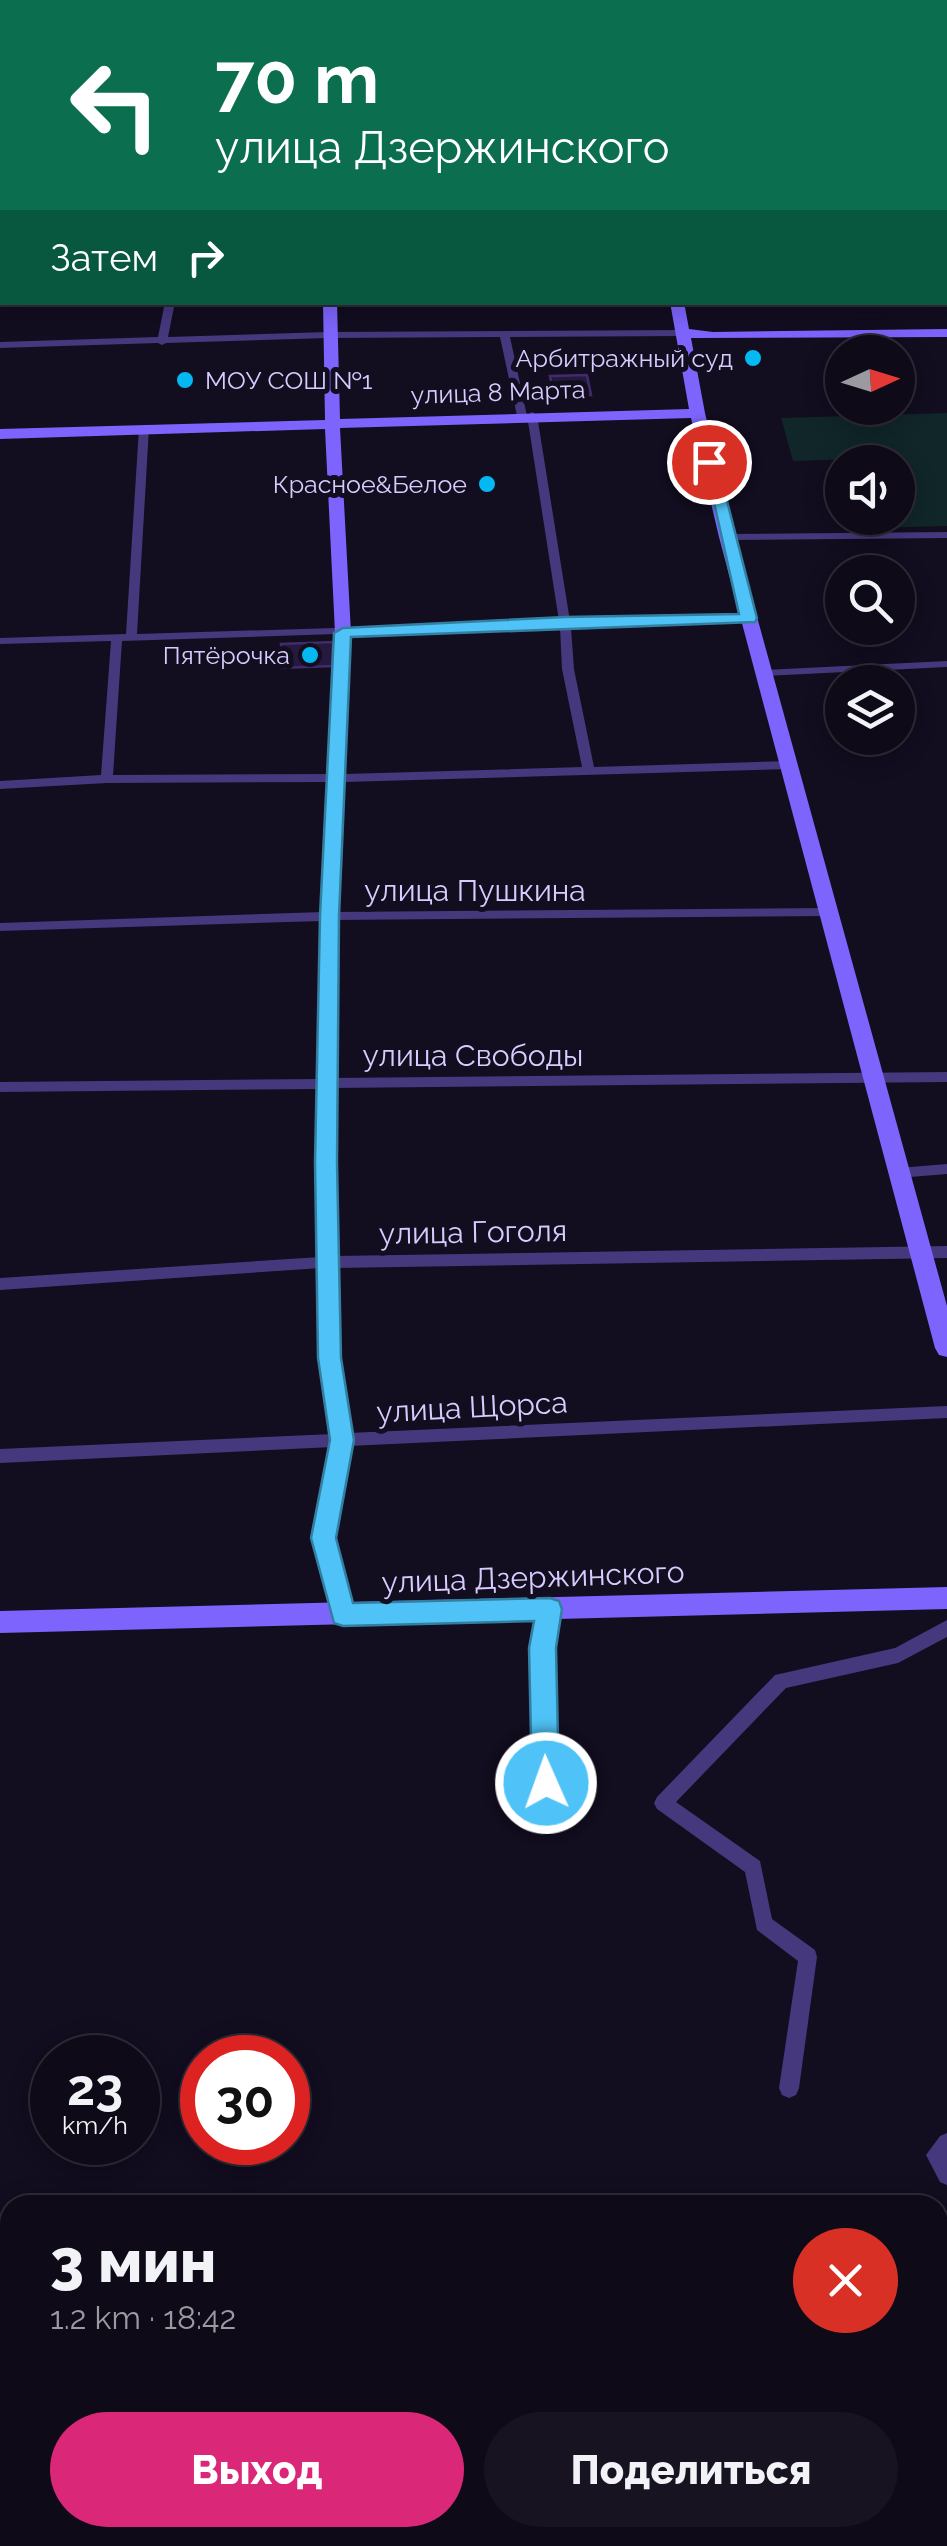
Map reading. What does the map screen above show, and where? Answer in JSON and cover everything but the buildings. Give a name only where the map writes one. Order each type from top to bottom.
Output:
[{"type":"street","points":[[162,342],[169,305]]},
{"type":"street","points":[[330,305],[328,335],[343,633],[330,916],[330,1358],[342,1440],[324,1538],[343,1615]]},
{"type":"street","points":[[678,305],[726,538],[947,1348]]},
{"type":"street","points":[[0,346],[328,335],[947,333]]},
{"type":"street","points":[[506,336],[527,416],[565,622],[568,669],[589,772]]},
{"type":"street","name":"улица 8 Марта","points":[[0,434],[697,412]]},
{"type":"street","points":[[107,779],[144,428]]},
{"type":"street","points":[[726,538],[947,535]]},
{"type":"street","points":[[0,641],[749,618]]},
{"type":"street","points":[[764,673],[947,664]]},
{"type":"street","points":[[0,785],[107,779],[339,778],[790,765]]},
{"type":"street","name":"улица Пушкина","points":[[0,927],[330,916],[831,912]]},
{"type":"street","name":"улица Свободы","points":[[0,1087],[873,1080],[947,1076]]},
{"type":"street","points":[[898,1174],[947,1169]]},
{"type":"street","name":"улица Гоголя","points":[[0,1284],[330,1262],[947,1252]]},
{"type":"street","name":"улица Щорса","points":[[0,1456],[947,1412]]},
{"type":"street","name":"улица Дзержинского","points":[[0,1622],[947,1598]]},
{"type":"street","points":[[546,1783],[542,1648],[550,1609]]},
{"type":"street","points":[[789,2088],[808,1957],[764,1924],[753,1867],[663,1802],[781,1681],[898,1655],[947,1628]]},
{"type":"street","points":[[947,2144],[936,2155],[947,2175]]},
{"type":"green space","points":[[947,413],[947,526],[915,527],[915,445],[825,445],[825,460],[793,461],[781,418],[825,417],[825,425],[915,425],[915,414]]},
{"type":"place","name":"Арбитражный суд","points":[[753,358]]},
{"type":"place","name":"МОУ СОШ №1","points":[[185,380]]},
{"type":"place","name":"Красное&Белое","points":[[487,484]]},
{"type":"place","name":"Пятёрочка","points":[[310,655]]},
{"type":"route","points":[[546,1783],[542,1648],[550,1609],[343,1615],[324,1538],[342,1440],[330,1358],[326,1162],[330,916],[343,633],[749,618],[709,462]]}]
